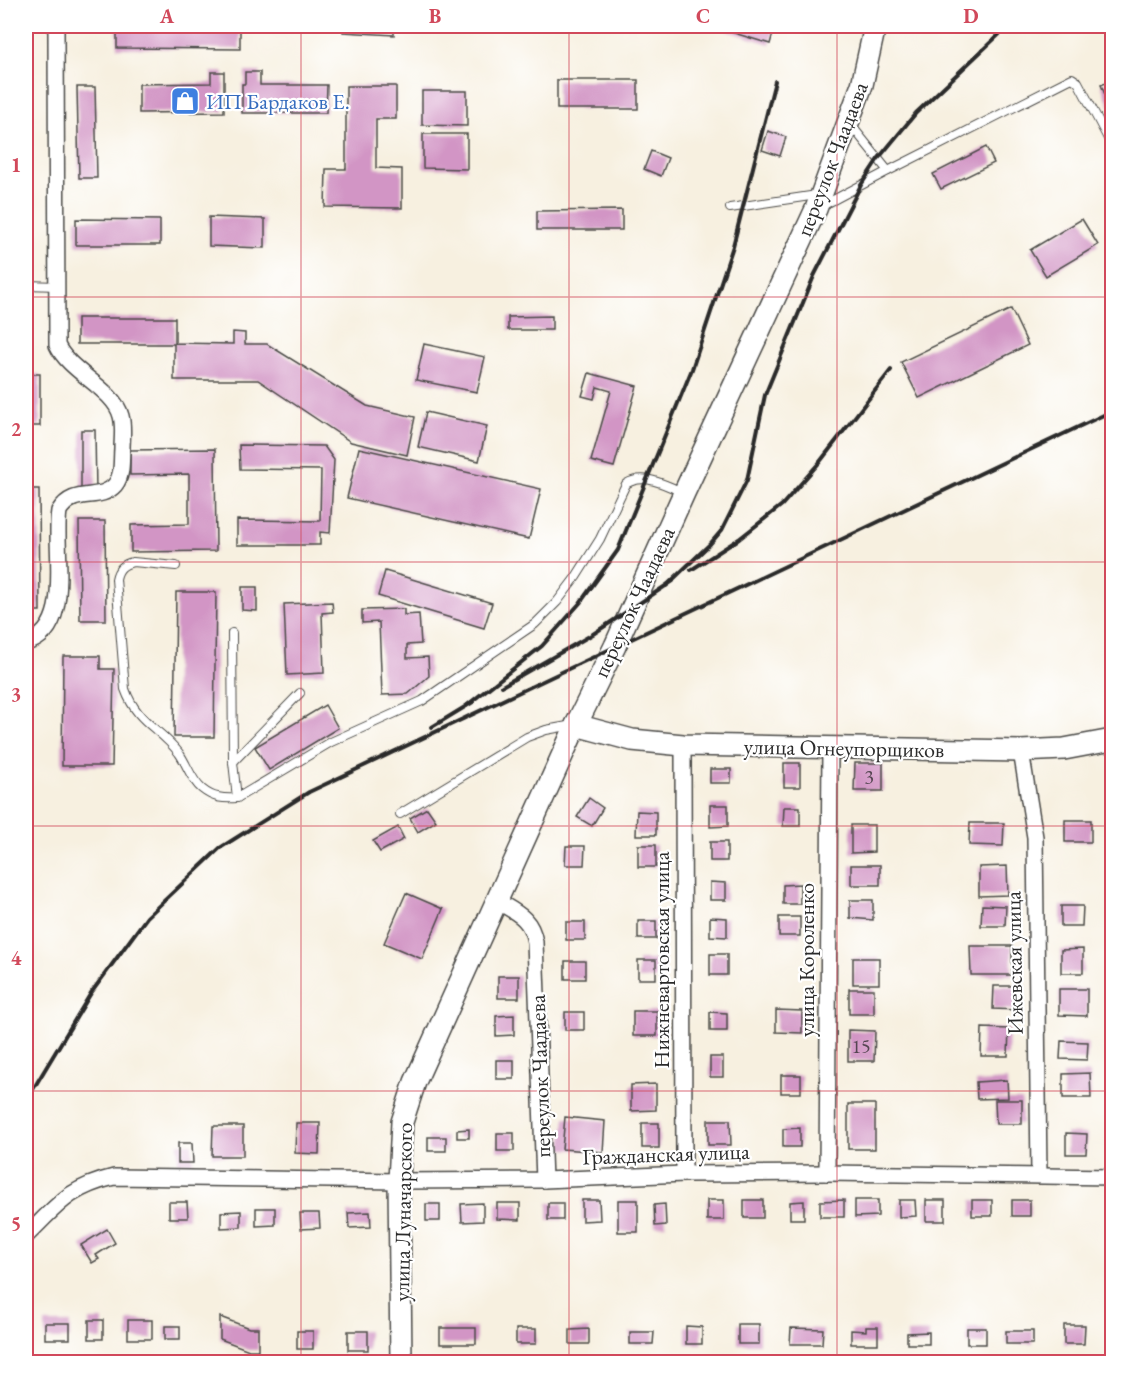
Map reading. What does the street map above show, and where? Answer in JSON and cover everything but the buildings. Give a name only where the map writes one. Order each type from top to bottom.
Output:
[{"type":"street","points":[[26,643],[44,633],[54,618],[58,600],[59,511],[70,498],[106,492],[114,486],[121,469],[123,427],[118,408],[66,359],[57,345],[56,26]]},
{"type":"street","name":"переулок Чаадаева","points":[[544,1180],[535,942],[532,929],[525,919],[497,901],[576,725],[615,646],[819,202],[862,85],[874,26]]},
{"type":"street","name":"улица Огнеупорщиков","points":[[576,725],[632,740],[683,745],[1021,751],[1064,749],[1113,740]]},
{"type":"street","name":"Нижневартовская улица","points":[[683,745],[684,1174]]},
{"type":"street","name":"улица Короленко","points":[[827,1173],[830,748]]},
{"type":"street","name":"Ижевская улица","points":[[1021,751],[1035,837],[1039,1175]]},
{"type":"street","name":"улица Луначарского","points":[[401,1362],[399,1181],[402,1122],[415,1082],[497,901]]},
{"type":"street","name":"Гражданская улица","points":[[26,1236],[73,1192],[92,1182],[114,1177],[399,1181],[827,1173],[1113,1178]]},
{"type":"lane","points":[[730,208],[819,202],[888,171],[1072,78],[1078,81],[1113,146]]},
{"type":"lane","points":[[848,122],[888,171]]},
{"type":"lane","points":[[26,285],[58,286]]},
{"type":"lane","points":[[176,566],[133,562],[127,563],[117,573],[126,689],[131,705],[139,716],[168,740],[200,787],[210,795],[222,799],[237,798],[331,742],[422,701],[535,624],[557,602],[576,577],[600,539],[626,484],[639,478],[647,479],[684,493]]},
{"type":"lane","points":[[232,633],[233,762],[237,798]]},
{"type":"lane","points":[[233,762],[300,693]]},
{"type":"lane","points":[[400,814],[527,737],[546,730],[576,725]]},
{"type":"railway","points":[[666,586],[722,530],[747,480],[765,395],[814,276],[861,185],[878,159],[916,113],[1008,26]]},
{"type":"railway","points":[[466,706],[542,646],[580,603],[618,550],[692,369],[733,246],[775,81]]},
{"type":"railway","points":[[691,570],[739,539],[782,505],[819,463],[891,370]]},
{"type":"railway","points":[[26,1101],[91,993],[147,917],[220,848],[309,792],[1112,411]]},
{"type":"railway","points":[[502,686],[593,634],[673,581]]},
{"type":"railway","points":[[432,727],[473,702]]},
{"type":"place","name":"ИП Бардаков Е.","points":[[185,101]]}]
